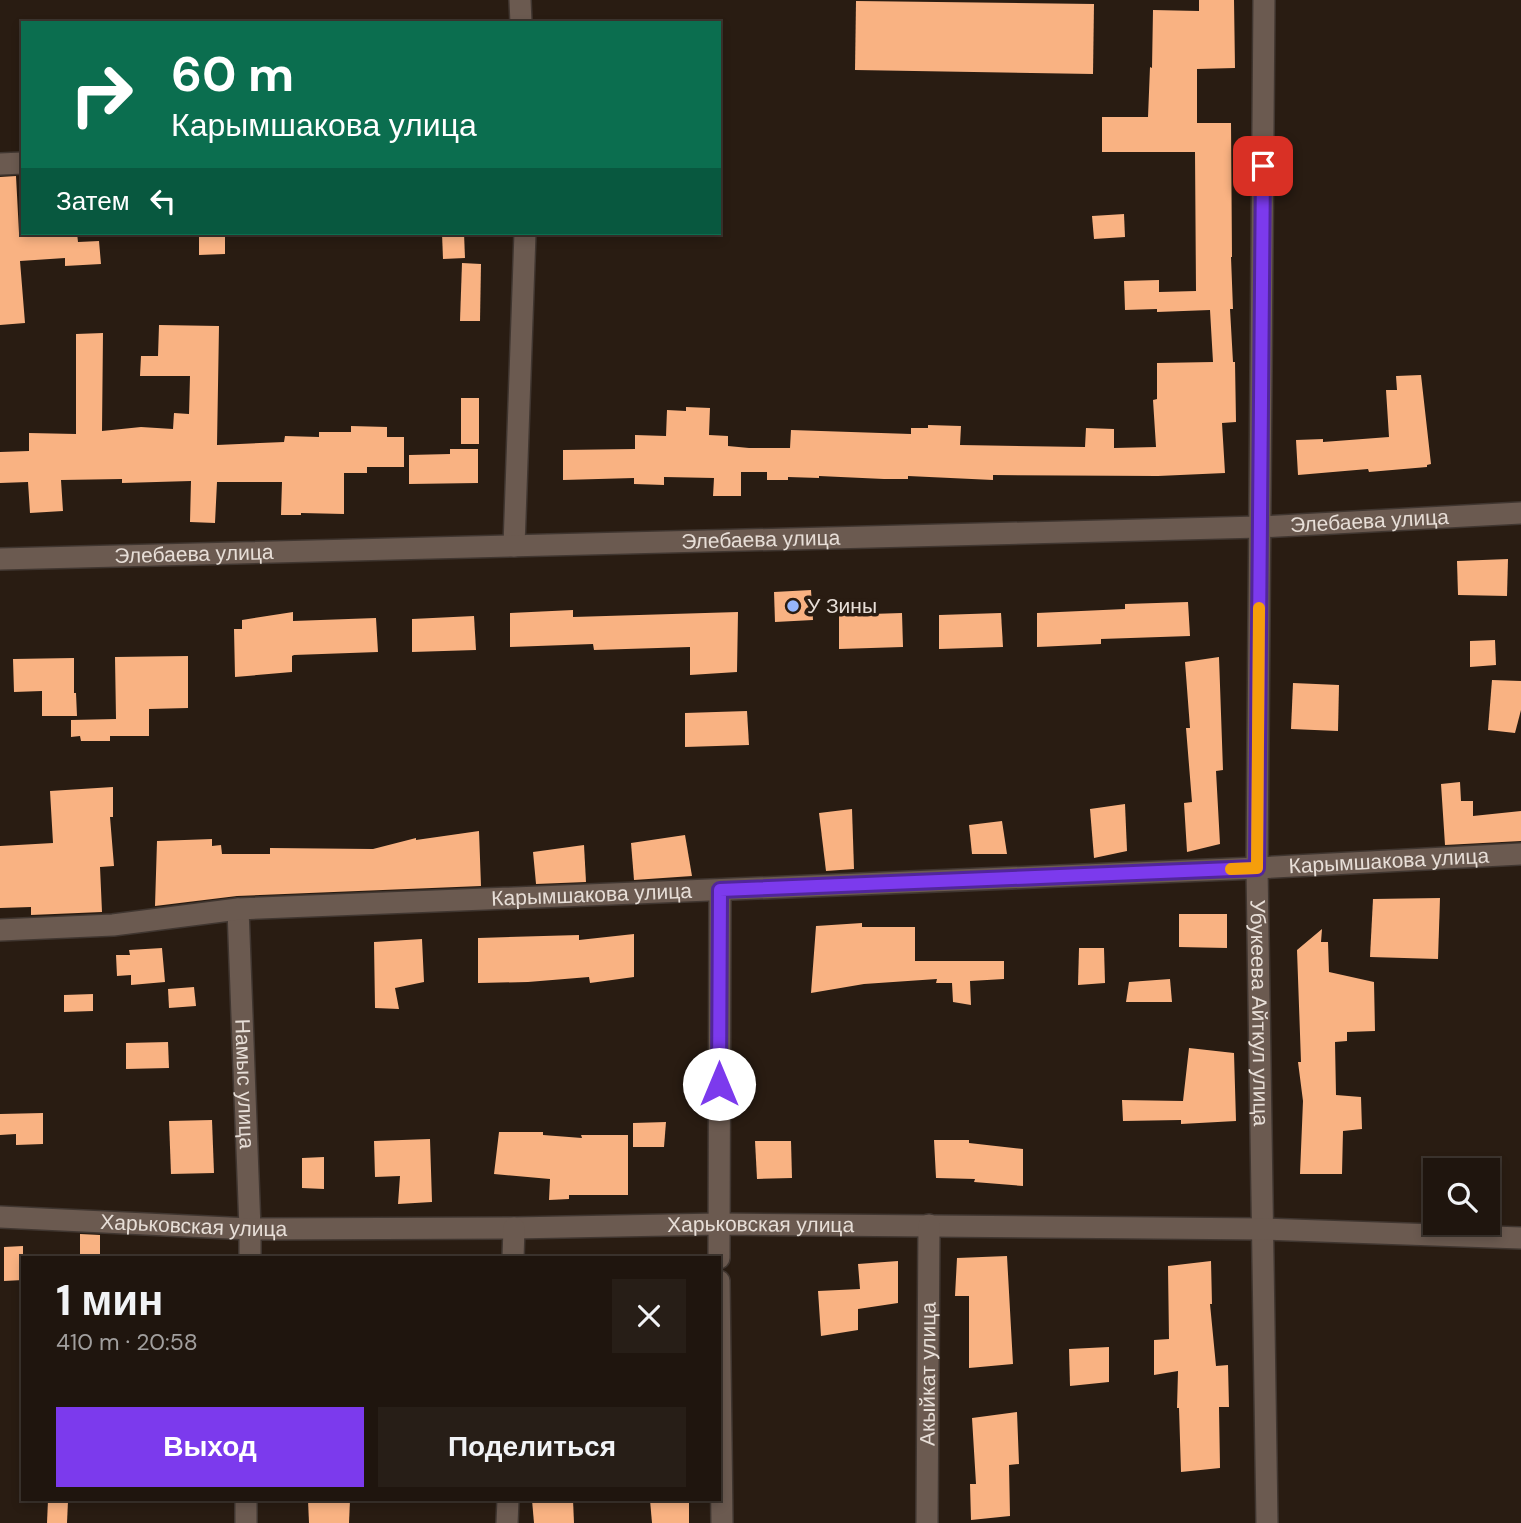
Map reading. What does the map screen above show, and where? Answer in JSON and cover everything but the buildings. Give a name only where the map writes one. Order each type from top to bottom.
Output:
[{"type":"street","points":[[520,0],[521,21]]},
{"type":"street","name":"Убукеева Айткул улица","points":[[1264,0],[1257,868],[1267,1523]]},
{"type":"street","points":[[0,164],[21,163]]},
{"type":"street","points":[[514,546],[526,235]]},
{"type":"street","name":"Элебаева улица","points":[[0,559],[1259,527],[1521,513]]},
{"type":"street","name":"Карымшакова улица","points":[[0,930],[113,925],[238,909],[1257,868],[1521,854]]},
{"type":"street","points":[[719,1256],[720,890]]},
{"type":"street","name":"Намыс улица","points":[[238,909],[250,1256]]},
{"type":"street","name":"Харьковская улица","points":[[0,1217],[250,1229],[719,1224],[929,1225],[1264,1229],[1521,1238]]},
{"type":"street","name":"Акыйкат улица","points":[[927,1523],[929,1225]]},
{"type":"street","points":[[513,1256],[514,1228]]},
{"type":"street","points":[[721,1442],[722,1523]]},
{"type":"street","points":[[246,1501],[246,1523]]},
{"type":"street","points":[[508,1501],[508,1523]]},
{"type":"slow traffic","points":[[1231,869],[1257,868],[1259,608]]},
{"type":"place","name":"У Зины","points":[[793,606]]},
{"type":"route","points":[[719,1084],[720,890],[1257,868],[1263,166]]}]
